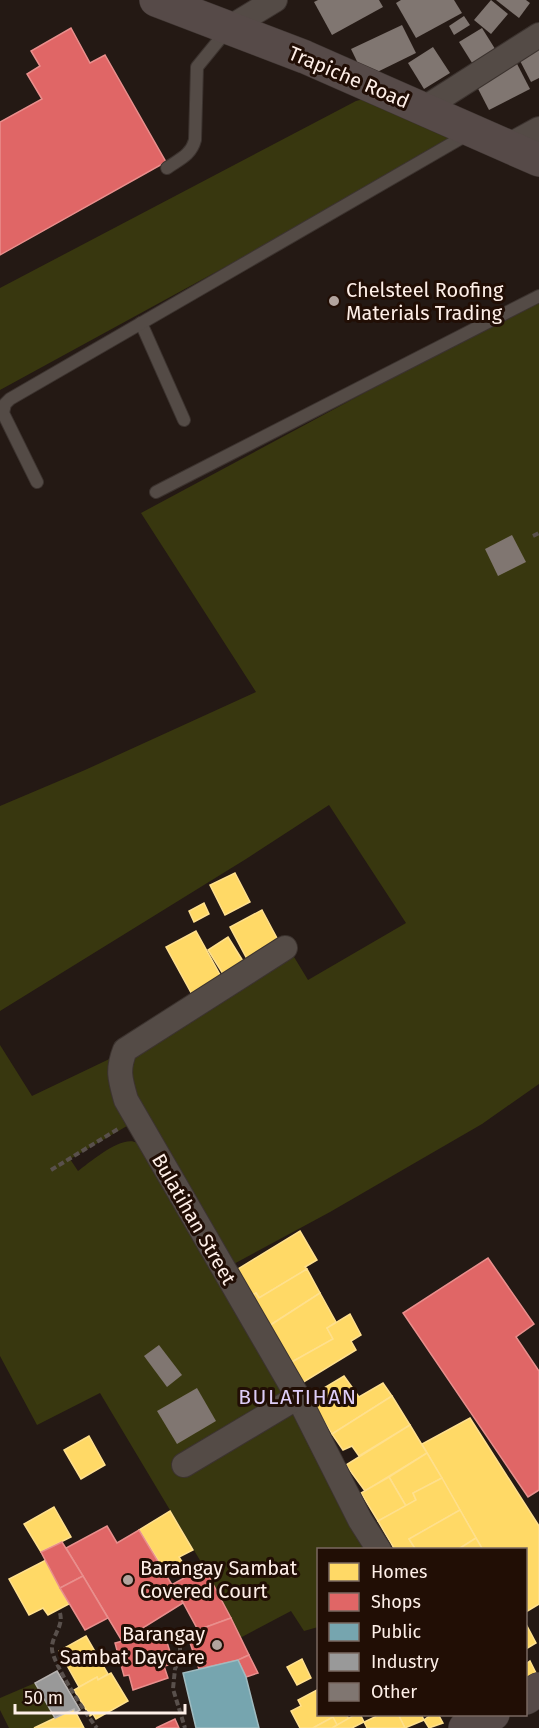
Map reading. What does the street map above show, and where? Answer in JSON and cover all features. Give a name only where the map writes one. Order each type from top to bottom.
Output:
[{"type":"street","name":"Trapiche Road","points":[[156,0],[305,57],[539,160]]},
{"type":"street","points":[[229,28],[275,0]]},
{"type":"street","points":[[423,109],[539,35]]},
{"type":"street","points":[[508,146],[539,129]]},
{"type":"street","name":"Bulatihan Street","points":[[285,948],[125,1050],[119,1075],[126,1100],[298,1397],[360,1520],[378,1548]]},
{"type":"street","points":[[184,1465],[298,1397]]},
{"type":"lane","points":[[167,168],[190,153],[193,148],[197,67],[229,28]]},
{"type":"lane","points":[[38,482],[3,413],[5,404],[10,399],[474,131]]},
{"type":"lane","points":[[156,492],[539,296]]},
{"type":"lane","points":[[141,324],[184,420]]},
{"type":"path","points":[[533,536],[539,533]]},
{"type":"path","points":[[51,1170],[136,1118]]},
{"type":"path","points":[[60,1613],[61,1624],[53,1640],[52,1653],[85,1714],[97,1728]]},
{"type":"path","points":[[175,1630],[180,1647],[180,1658],[172,1689],[185,1728]]},
{"type":"shaded area","points":[[386,93],[474,131],[0,390],[0,288],[356,101]]},
{"type":"shaded area","points":[[539,299],[539,1084],[482,1124],[330,1212],[230,1266],[139,1119],[70,1159],[78,1171],[115,1146],[131,1141],[137,1143],[282,1393],[171,1462],[180,1474],[294,1411],[372,1548],[317,1548],[317,1627],[304,1631],[291,1611],[240,1638],[204,1567],[100,1393],[37,1425],[0,1356],[0,1045],[32,1096],[124,1052],[288,947],[308,980],[406,923],[329,805],[0,1011],[0,806],[256,692],[141,513]]},
{"type":"shaded area","points":[[35,1683],[55,1718],[34,1728],[9,1728],[0,1710],[0,1698]]},
{"type":"building: Homes","points":[[235,873],[250,902],[225,915],[210,885]]},
{"type":"building: Homes","points":[[204,903],[209,914],[194,922],[189,911]]},
{"type":"building: Homes","points":[[262,910],[279,942],[247,959],[230,927]]},
{"type":"building: Homes","points":[[196,931],[224,982],[194,998],[166,947]]},
{"type":"building: Homes","points":[[228,937],[243,961],[223,974],[208,950]]},
{"type":"building: Homes","points":[[300,1231],[317,1260],[305,1267],[307,1269],[259,1298],[256,1293],[248,1298],[233,1272]]},
{"type":"building: Homes","points":[[307,1269],[320,1293],[264,1329],[246,1299],[256,1293],[259,1298]]},
{"type":"building: Homes","points":[[320,1293],[336,1322],[327,1328],[333,1339],[290,1363],[269,1326]]},
{"type":"building: Homes","points":[[350,1314],[361,1335],[351,1341],[356,1350],[302,1383],[290,1363],[333,1339],[327,1328]]},
{"type":"building: Homes","points":[[344,1376],[359,1397],[383,1383],[392,1396],[332,1434],[313,1404],[328,1394],[324,1388]]},
{"type":"building: Homes","points":[[392,1396],[410,1425],[359,1456],[352,1446],[343,1450],[332,1434]]},
{"type":"building: Homes","points":[[470,1418],[539,1526],[539,1604],[527,1611],[527,1548],[482,1548],[422,1444]]},
{"type":"building: Homes","points":[[410,1425],[427,1453],[365,1491],[346,1465]]},
{"type":"building: Homes","points":[[89,1436],[105,1465],[81,1479],[64,1450]]},
{"type":"building: Homes","points":[[427,1453],[442,1478],[413,1493],[416,1500],[406,1506],[389,1477]]},
{"type":"building: Homes","points":[[389,1477],[406,1506],[378,1521],[361,1493]]},
{"type":"building: Homes","points":[[442,1478],[460,1510],[409,1539],[415,1548],[394,1548],[378,1521],[416,1500],[413,1493]]},
{"type":"building: Homes","points":[[54,1507],[71,1537],[41,1552],[24,1524]]},
{"type":"building: Homes","points":[[460,1510],[476,1538],[460,1548],[415,1548],[409,1539]]},
{"type":"building: Homes","points":[[170,1511],[193,1550],[179,1557],[184,1565],[166,1573],[139,1530]]},
{"type":"building: Homes","points":[[476,1538],[482,1548],[460,1548]]},
{"type":"building: Homes","points":[[46,1560],[69,1604],[48,1615],[43,1608],[29,1615],[9,1579]]},
{"type":"building: Homes","points":[[527,1626],[536,1643],[527,1648]]},
{"type":"building: Homes","points":[[86,1636],[108,1674],[79,1687],[59,1651]]},
{"type":"building: Homes","points":[[302,1659],[311,1678],[297,1685],[287,1667]]},
{"type":"building: Homes","points":[[530,1661],[537,1675],[527,1681],[527,1663]]},
{"type":"building: Homes","points":[[111,1673],[128,1701],[96,1719],[93,1714],[90,1716],[74,1690],[97,1677],[98,1680]]},
{"type":"building: Homes","points":[[317,1690],[317,1716],[333,1717],[313,1728],[300,1728],[291,1711],[301,1706],[298,1700]]},
{"type":"building: Homes","points":[[74,1709],[84,1728],[34,1728],[55,1718]]},
{"type":"building: Homes","points":[[332,1716],[347,1716],[349,1719],[337,1725]]},
{"type":"building: Homes","points":[[353,1716],[361,1716],[364,1722],[352,1728],[332,1728]]},
{"type":"building: Homes","points":[[377,1716],[399,1716],[405,1728],[367,1728],[364,1722]]},
{"type":"building: Homes","points":[[399,1716],[422,1716],[424,1720],[405,1728]]},
{"type":"building: Homes","points":[[429,1716],[439,1716],[443,1723],[429,1728],[424,1720]]},
{"type":"building: Homes","points":[[333,1717],[337,1725],[332,1728],[313,1728]]},
{"type":"building: Shops","points":[[71,28],[90,63],[105,55],[166,162],[0,255],[0,122],[42,99],[27,74],[40,66],[31,51]]},
{"type":"building: Shops","points":[[488,1258],[534,1324],[516,1337],[539,1371],[539,1490],[528,1497],[403,1313]]},
{"type":"building: Shops","name":"Barangay Sambat Covered Court","points":[[107,1526],[117,1543],[139,1530],[183,1603],[122,1641],[66,1548]]},
{"type":"building: Shops","points":[[62,1542],[83,1576],[60,1588],[41,1552]]},
{"type":"building: Shops","points":[[204,1567],[231,1618],[198,1630],[173,1584]]},
{"type":"building: Shops","points":[[83,1576],[108,1618],[85,1630],[60,1588]]},
{"type":"building: Shops","name":"Barangay Sambat Daycare","points":[[231,1618],[249,1655],[238,1660],[199,1669],[187,1634]]},
{"type":"building: Shops","points":[[163,1630],[174,1664],[164,1666],[168,1678],[133,1690],[129,1675],[124,1676],[115,1643]]},
{"type":"building: Shops","points":[[249,1655],[258,1673],[246,1677],[238,1660]]},
{"type":"building: Shops","points":[[175,1719],[179,1728],[156,1728]]},
{"type":"building: Public","points":[[238,1660],[246,1677],[259,1728],[196,1728],[183,1673]]},
{"type":"building: Industry","points":[[57,1671],[80,1710],[75,1713],[74,1709],[55,1718],[35,1683]]},
{"type":"building: Other","points":[[318,0],[379,0],[383,7],[332,35],[314,2]]},
{"type":"building: Other","points":[[401,0],[454,0],[462,13],[416,38],[396,3]]},
{"type":"building: Other","points":[[491,0],[508,14],[491,34],[474,20]]},
{"type":"building: Other","points":[[496,0],[526,0],[530,3],[519,18]]},
{"type":"building: Other","points":[[464,16],[470,25],[454,35],[449,26]]},
{"type":"building: Other","points":[[402,25],[416,53],[365,78],[351,49]]},
{"type":"building: Other","points":[[482,28],[497,52],[474,66],[459,42]]},
{"type":"building: Other","points":[[539,41],[539,78],[531,82],[516,53]]},
{"type":"building: Other","points":[[433,47],[450,73],[424,89],[408,63]]},
{"type":"building: Other","points":[[514,58],[530,89],[489,110],[473,79]]},
{"type":"building: Other","points":[[512,535],[526,562],[498,576],[485,549]]},
{"type":"building: Other","points":[[159,1345],[182,1375],[167,1387],[144,1356]]},
{"type":"building: Other","points":[[197,1388],[216,1421],[177,1444],[157,1411]]},
{"type":"place","name":"Chelsteel Roofing Materials Trading","points":[[334,301]]},
{"type":"place","name":"Barangay Sambat Covered Court","points":[[128,1580]]},
{"type":"place","name":"Barangay Sambat Daycare","points":[[217,1645]]},
{"type":"district","name":"BULATIHAN","points":[[298,1397]]}]
